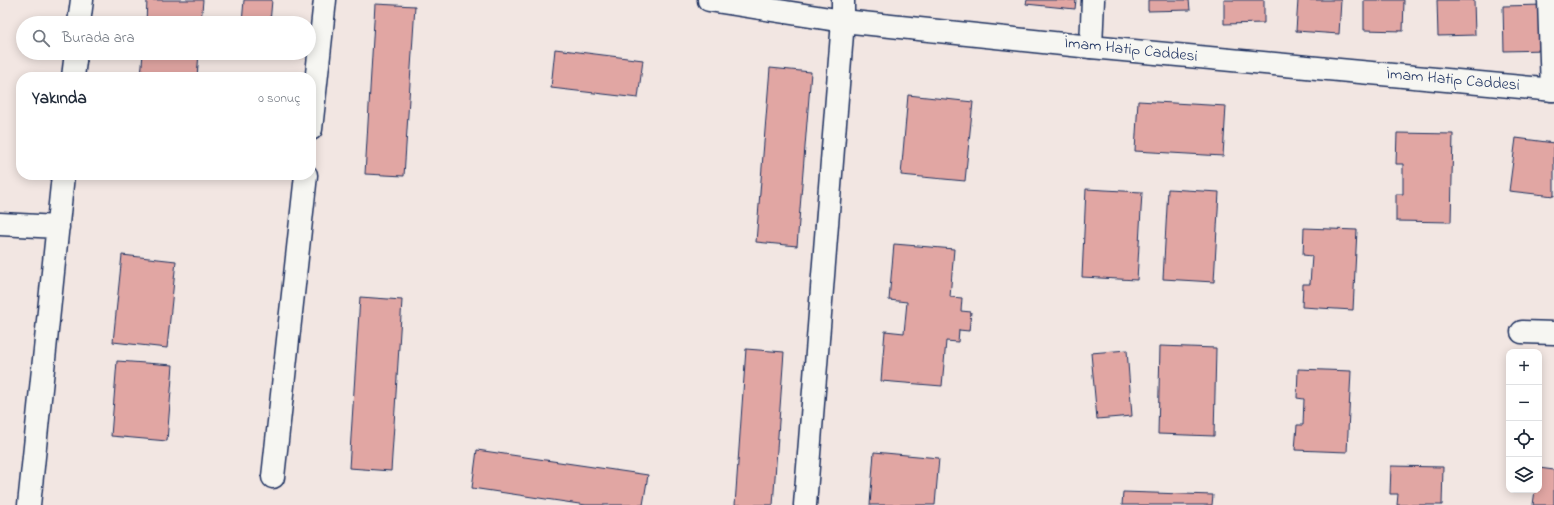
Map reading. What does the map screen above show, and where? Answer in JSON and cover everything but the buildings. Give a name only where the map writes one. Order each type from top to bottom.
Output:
[{"type":"street","points":[[80,16],[82,0]]},
{"type":"street","points":[[316,83],[325,0]]},
{"type":"street","name":"İmam Hatip Caddesi","points":[[709,0],[843,10],[1091,47],[1553,90]]},
{"type":"street","points":[[1091,47],[1093,0]]},
{"type":"street","points":[[1549,0],[1553,90]]},
{"type":"street","points":[[805,505],[843,10]]},
{"type":"street","points":[[74,72],[75,60]]},
{"type":"street","points":[[28,505],[63,180]]},
{"type":"street","points":[[273,476],[305,180]]},
{"type":"street","points":[[0,224],[58,228]]},
{"type":"street","points":[[1522,332],[1554,333]]}]
